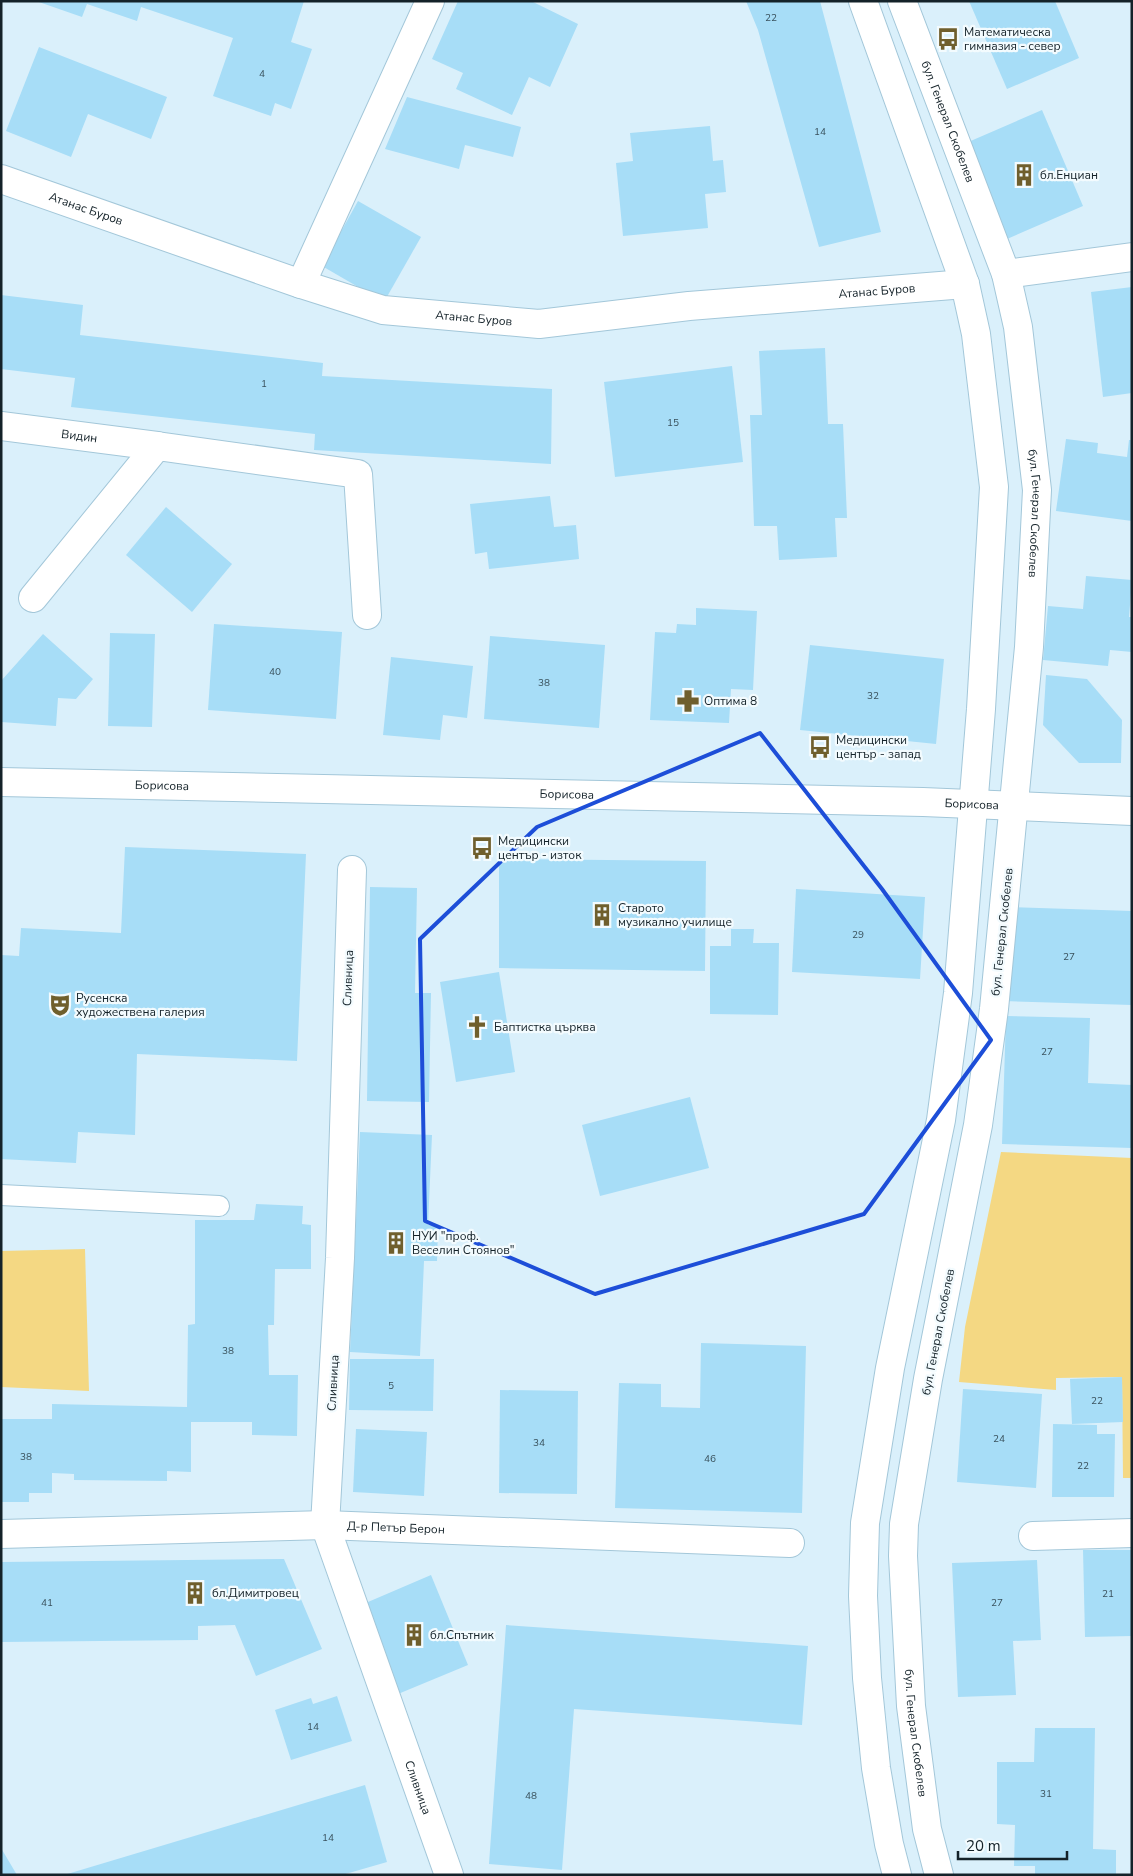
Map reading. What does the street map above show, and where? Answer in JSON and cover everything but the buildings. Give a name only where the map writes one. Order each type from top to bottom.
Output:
[{"type":"main road","points":[[301,284],[430,1]]},
{"type":"main road","points":[[863,1],[965,284],[976,334],[994,488],[981,709],[958,993],[941,1120],[890,1368],[865,1523],[863,1596],[867,1678],[876,1768],[890,1844],[898,1875]]},
{"type":"main road","name":"бул. Генерал Скобелев","points":[[902,1],[1006,274],[1018,326],[1037,490],[1029,647],[994,1009],[978,1125],[928,1379],[904,1524],[903,1556],[911,1706],[927,1829],[940,1875]]},
{"type":"main road","name":"Атанас Буров","points":[[1,179],[301,284],[383,310],[539,324],[689,306],[965,284]]},
{"type":"main road","points":[[1006,274],[1132,257]]},
{"type":"main road","name":"Видин","points":[[1,426],[358,474],[367,615]]},
{"type":"main road","points":[[33,598],[157,446]]},
{"type":"main road","name":"Борисова","points":[[1,782],[974,804],[1132,810]]},
{"type":"main road","name":"Сливница","points":[[352,870],[340,1258],[325,1525],[449,1875]]},
{"type":"main road","name":"Д-р Петър Берон","points":[[1,1534],[325,1525],[790,1543]]},
{"type":"main road","points":[[1033,1536],[1132,1533]]},
{"type":"lane","points":[[1,1195],[220,1206]]},
{"type":"highlighted area","points":[[760,733],[882,889],[991,1040],[864,1214],[595,1294],[425,1221],[420,939],[537,827]]},
{"type":"shaded area","points":[[1001,1152],[1132,1158],[1132,1478],[1123,1478],[1122,1377],[1056,1378],[1056,1390],[959,1382],[965,1327]]},
{"type":"shaded area","points":[[85,1249],[89,1391],[1,1387],[1,1251]]},
{"type":"place","name":"Математическа гимназия - север","points":[[948,39]]},
{"type":"place","name":"бл.Енциан","points":[[1024,175]]},
{"type":"place","name":"Оптима 8","points":[[688,701]]},
{"type":"place","name":"Медицински център - запад","points":[[820,747]]},
{"type":"place","name":"Медицински център - изток","points":[[482,848]]},
{"type":"place","name":"Старото музикално училище","points":[[602,915]]},
{"type":"place","name":"Русенска художествена галерия","points":[[60,1005]]},
{"type":"place","name":"Баптистка църква","points":[[477,1027]]},
{"type":"place","name":"НУИ \"проф. Веселин Стоянов\"","points":[[396,1243]]},
{"type":"place","name":"бл.Димитровец","points":[[195,1593]]},
{"type":"place","name":"бл.Спътник","points":[[414,1635]]}]
